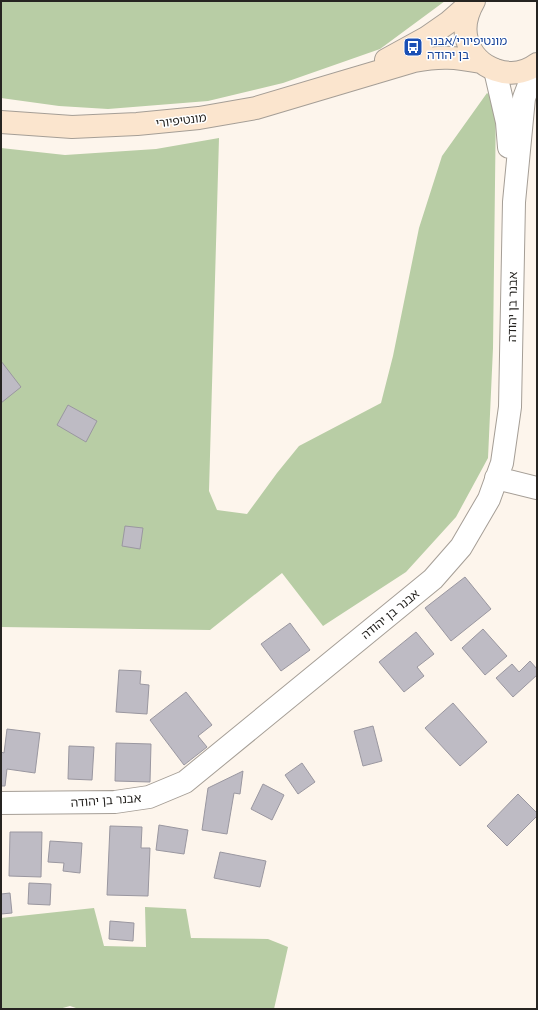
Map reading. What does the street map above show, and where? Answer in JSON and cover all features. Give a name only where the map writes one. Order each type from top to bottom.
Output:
[{"type":"street","points":[[473,1],[467,12],[465,26],[466,39],[472,52],[488,66]]},
{"type":"street","name":"מונטיפיורי","points":[[355,77],[426,38],[449,22],[473,1]]},
{"type":"street","name":"מונטיפיורי","points":[[1,122],[72,127],[137,124],[199,118],[256,108],[355,77],[414,61],[437,57],[461,58],[508,73],[522,72],[537,64]]},
{"type":"street","name":"אבנר בן יהודה","points":[[488,66],[507,122],[514,202]]},
{"type":"street","name":"אבנר בן יהודה","points":[[1,803],[115,802],[148,797],[185,782],[433,579],[461,547],[489,499],[502,463],[510,407],[514,202],[524,98],[532,77],[537,69]]},
{"type":"street","points":[[496,478],[537,488]]},
{"type":"green space","points":[[1,1],[445,1],[380,49],[283,83],[208,101],[108,109],[59,106],[1,98]]},
{"type":"green space","points":[[487,93],[496,101],[493,348],[488,458],[456,517],[406,572],[323,626],[282,573],[210,630],[1,627],[1,148],[65,155],[156,149],[219,138],[209,491],[217,510],[247,514],[299,446],[381,403],[393,356],[419,228],[442,156]]},
{"type":"green space","points":[[145,907],[186,909],[191,938],[268,939],[288,947],[274,1009],[79,1009],[70,1006],[59,1009],[1,1009],[1,918],[94,908],[104,946],[146,947]]},
{"type":"building","points":[[1,361],[21,387],[1,403]]},
{"type":"building","points":[[68,405],[97,421],[86,442],[57,425]]},
{"type":"building","points":[[125,526],[143,528],[140,549],[122,546]]},
{"type":"building","points":[[465,577],[491,609],[451,641],[425,608]]},
{"type":"building","points":[[290,623],[310,650],[281,671],[261,644]]},
{"type":"building","points":[[483,629],[507,656],[485,675],[462,648]]},
{"type":"building","points":[[416,632],[434,654],[417,667],[424,676],[404,692],[379,662]]},
{"type":"building","points":[[530,661],[537,669],[537,675],[513,697],[496,678],[512,664],[519,672]]},
{"type":"building","points":[[119,670],[141,671],[140,684],[149,685],[147,714],[116,712]]},
{"type":"building","points":[[186,692],[212,725],[198,736],[207,747],[184,765],[150,720]]},
{"type":"building","points":[[453,703],[487,742],[460,766],[425,728]]},
{"type":"building","points":[[373,726],[382,761],[363,766],[354,731]]},
{"type":"building","points":[[7,729],[40,733],[35,773],[7,769],[5,786],[1,786],[1,752],[4,753]]},
{"type":"building","points":[[116,743],[151,744],[150,782],[115,781]]},
{"type":"building","points":[[69,746],[94,747],[92,780],[68,779]]},
{"type":"building","points":[[302,763],[315,782],[298,794],[285,775]]},
{"type":"building","points":[[243,771],[240,794],[234,793],[227,834],[202,830],[208,788]]},
{"type":"building","points":[[263,784],[284,795],[272,820],[251,809]]},
{"type":"building","points":[[518,794],[537,813],[537,816],[507,846],[487,826]]},
{"type":"building","points":[[159,825],[188,830],[184,854],[156,850]]},
{"type":"building","points":[[110,826],[142,827],[141,848],[150,848],[148,896],[107,895]]},
{"type":"building","points":[[10,832],[42,832],[41,877],[9,876]]},
{"type":"building","points":[[50,841],[82,843],[80,873],[63,871],[64,863],[48,862]]},
{"type":"building","points":[[220,852],[266,861],[260,887],[214,878]]},
{"type":"building","points":[[29,883],[51,884],[50,905],[28,904]]},
{"type":"building","points":[[10,893],[12,913],[1,914],[1,894]]},
{"type":"building","points":[[110,921],[134,923],[133,941],[109,939]]},
{"type":"place","name":"מונטיפיורי/אבנר בן יהודה","points":[[413,47]]}]
